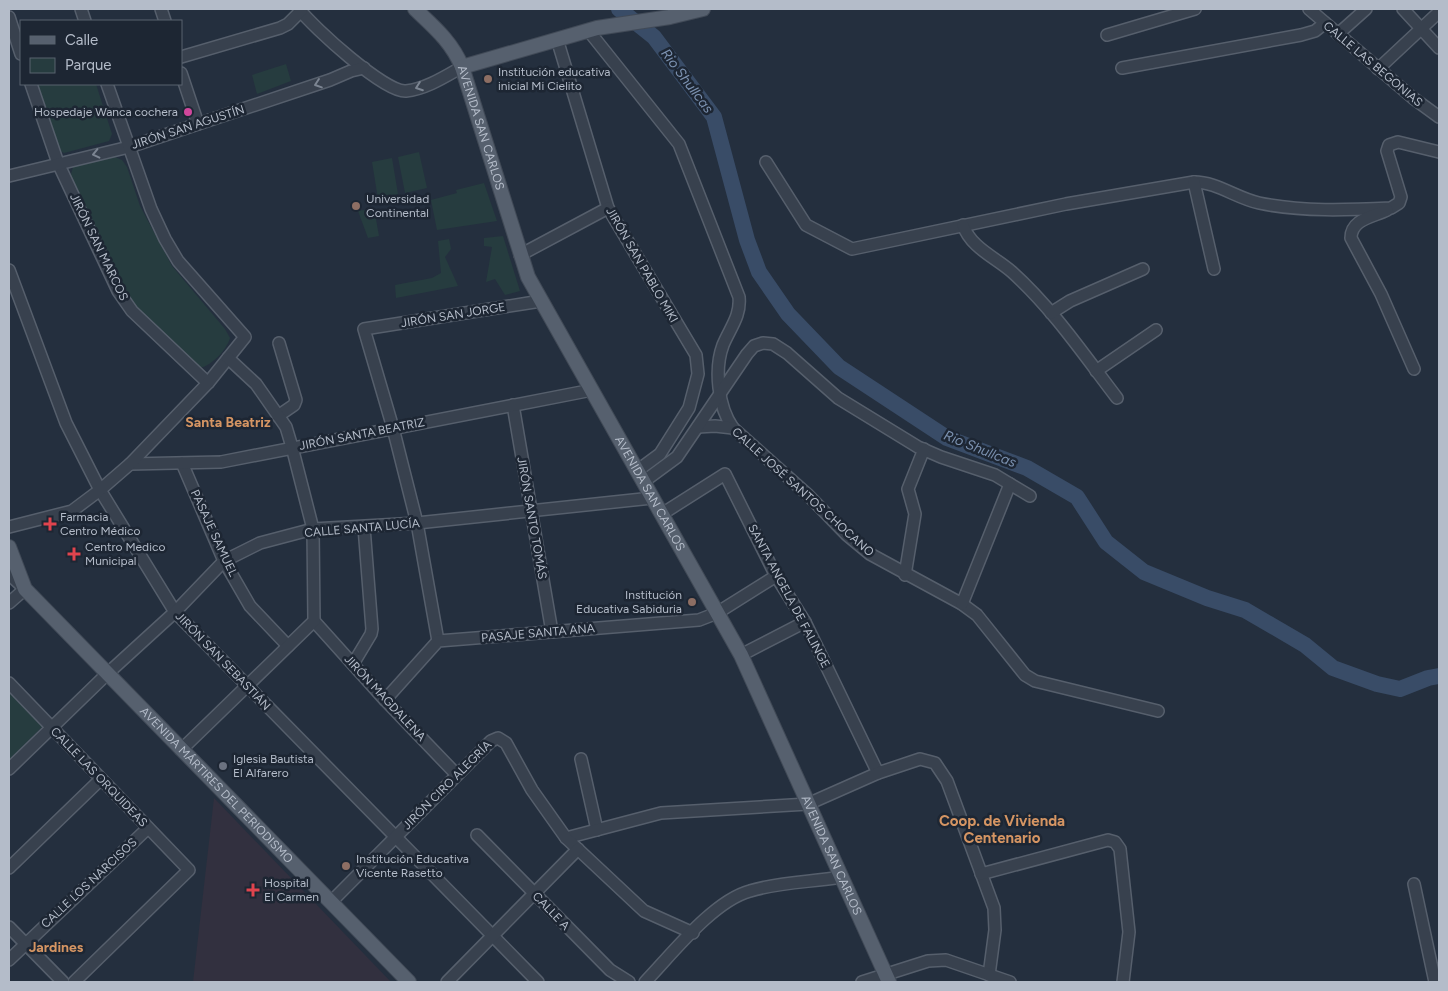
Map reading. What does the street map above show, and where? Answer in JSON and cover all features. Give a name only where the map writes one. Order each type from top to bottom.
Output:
[{"type":"main road","name":"AVENIDA SAN CARLOS","points":[[415,9],[444,36],[456,51],[520,255],[541,301],[741,655],[888,978]]},
{"type":"main road","points":[[462,66],[593,29],[670,17],[703,9]]},
{"type":"main road","name":"AVENIDA MÁRTIRES DEL PERIODISMO","points":[[9,547],[24,588],[409,982]]},
{"type":"street","points":[[1106,35],[1195,9]]},
{"type":"street","name":"CALLE LAS BEGONIAS","points":[[1309,9],[1378,69],[1439,117]]},
{"type":"street","points":[[1338,34],[1366,9]]},
{"type":"street","points":[[1403,9],[1439,48]]},
{"type":"street","points":[[182,57],[280,28],[288,24],[300,10],[314,26],[390,88],[407,91],[436,81],[462,66]]},
{"type":"street","points":[[1378,69],[1439,12]]},
{"type":"street","points":[[9,17],[20,51]]},
{"type":"street","points":[[1122,68],[1301,36],[1316,31],[1325,23]]},
{"type":"street","points":[[593,29],[678,144],[739,297],[738,316],[722,346],[720,372],[725,417],[733,428]]},
{"type":"street","name":"JIRÓN SAN PABLO MIKI","points":[[558,39],[608,208],[696,356],[698,374],[689,408],[660,454],[640,476]]},
{"type":"street","name":"JIRÓN SAN AGUSTÍN","points":[[9,176],[129,147],[330,80],[351,70],[364,68]]},
{"type":"street","points":[[182,76],[198,124]]},
{"type":"street","name":"JIRÓN SAN MARCOS","points":[[31,85],[58,163],[118,291],[132,311],[208,383]]},
{"type":"street","points":[[9,527],[59,516],[72,511],[100,490],[130,464],[208,383],[245,337],[178,261],[164,239],[151,209],[107,85]]},
{"type":"street","points":[[1414,369],[1381,294],[1351,238],[1353,228],[1358,223],[1399,203],[1401,197],[1387,151],[1389,145],[1398,142],[1439,152]]},
{"type":"street","points":[[766,162],[806,224],[852,249],[888,243],[963,225],[1194,182],[1209,183],[1235,195],[1269,204],[1313,209],[1391,208]]},
{"type":"street","points":[[1194,182],[1214,269]]},
{"type":"street","points":[[520,255],[608,208]]},
{"type":"street","points":[[963,225],[970,239],[1011,272],[1051,313],[1117,398]]},
{"type":"street","points":[[1051,313],[1070,301],[1143,269]]},
{"type":"street","name":"JIRÓN SAN SEBASTIÁN","points":[[9,270],[66,423],[100,490],[175,612],[538,982]]},
{"type":"street","name":"JIRÓN SAN JORGE","points":[[393,428],[364,329],[541,301]]},
{"type":"street","points":[[1096,371],[1156,330]]},
{"type":"street","points":[[278,416],[294,405],[296,400],[279,343]]},
{"type":"street","points":[[640,476],[670,464],[698,427],[747,354],[754,346],[763,343],[774,344],[787,353],[838,398],[924,450],[995,475],[1030,496]]},
{"type":"street","points":[[182,750],[314,621],[313,530],[286,427],[256,384],[228,358]]},
{"type":"street","name":"JIRÓN SANTA BEATRIZ","points":[[130,464],[221,462],[592,390]]},
{"type":"street","name":"JIRÓN SANTO TOMÁS","points":[[513,405],[552,632]]},
{"type":"street","name":"CALLE JOSÉ SANTOS CHOCANO","points":[[698,427],[733,428],[807,494],[847,535],[870,554],[905,575],[962,604],[977,616],[1025,676],[1035,682],[1158,711]]},
{"type":"street","points":[[385,700],[438,641],[417,523],[393,428]]},
{"type":"street","points":[[905,575],[915,514],[908,489],[924,450]]},
{"type":"street","name":"PASAJE SAMUEL","points":[[182,463],[224,561],[250,606],[288,646]]},
{"type":"street","name":"SANTA ANGELA DE FALINGE","points":[[662,514],[725,474],[776,576],[805,622],[878,773]]},
{"type":"street","points":[[962,604],[1010,484]]},
{"type":"street","name":"CALLE SANTA LUCÍA","points":[[9,769],[107,674],[175,612],[224,561],[260,543],[313,530],[417,523],[652,498]]},
{"type":"street","points":[[353,664],[372,634],[364,527]]},
{"type":"street","name":"AVENIDA MÁRTIRES DEL PERIODISMO","points":[[9,574],[24,588]]},
{"type":"street","name":"PASAJE SANTA ANA","points":[[438,641],[700,620],[717,613],[776,576]]},
{"type":"street","points":[[9,603],[24,588]]},
{"type":"street","name":"JIRÓN MAGDALENA","points":[[314,621],[385,700],[457,775]]},
{"type":"street","points":[[741,655],[805,622]]},
{"type":"street","name":"CALLE LAS ORQUIDEAS","points":[[9,683],[189,870],[74,982]]},
{"type":"street","name":"JIRÓN CIRO ALEGRÍA","points":[[330,902],[492,740],[502,739],[510,749],[532,790],[566,838]]},
{"type":"street","points":[[566,838],[660,813],[808,804],[878,773],[920,759],[936,763],[947,781],[994,908],[995,930],[989,975]]},
{"type":"street","points":[[581,760],[597,830]]},
{"type":"street","points":[[9,868],[101,779]]},
{"type":"street","name":"CALLE LOS NARCISOS","points":[[9,960],[148,828]]},
{"type":"street","name":"CALLE A","points":[[477,835],[610,970],[629,982]]},
{"type":"street","points":[[566,838],[644,911],[693,933]]},
{"type":"street","points":[[981,874],[1108,840],[1115,842],[1120,849],[1129,932],[1126,967],[1122,982]]},
{"type":"street","points":[[447,982],[578,849]]},
{"type":"street","points":[[645,982],[719,907],[751,890],[841,877]]},
{"type":"street","points":[[1414,884],[1435,982]]},
{"type":"street","points":[[9,927],[63,982]]},
{"type":"street","points":[[862,982],[888,978],[928,961],[946,960],[1010,982]]},
{"type":"shaded area","name":"Hospital El Carmen","points":[[214,798],[391,982],[193,982]]},
{"type":"green space","points":[[286,64],[291,81],[257,94],[252,75]]},
{"type":"green space","points":[[37,85],[96,85],[112,134],[109,141],[64,153],[57,149]]},
{"type":"green space","points":[[419,152],[427,188],[405,193],[398,157]]},
{"type":"green space","points":[[115,157],[122,160],[127,167],[140,206],[172,266],[225,329],[230,338],[214,361],[205,366],[200,368],[191,363],[132,302],[70,178],[73,167]]},
{"type":"green space","points":[[392,158],[398,194],[378,199],[372,162]]},
{"type":"green space","points":[[484,183],[497,221],[437,230],[431,200],[457,193],[456,190]]},
{"type":"green space","points":[[374,208],[379,236],[368,238],[358,211]]},
{"type":"green space","points":[[503,236],[520,291],[505,295],[495,279],[486,282],[492,247],[484,246],[484,238]]},
{"type":"green space","points":[[449,239],[451,249],[445,257],[458,286],[396,298],[395,285],[432,278],[441,273],[438,241]]},
{"type":"green space","points":[[9,693],[43,726],[9,760]]},
{"type":"waterway","name":"Rio Shullcas","points":[[619,9],[654,37],[714,117],[747,240],[759,272],[788,314],[839,367],[947,438],[1027,468],[1077,497],[1106,542],[1144,572],[1207,598],[1245,610],[1305,645],[1333,668],[1377,684],[1400,689],[1428,678],[1439,676]]},
{"type":"place","name":"Institución educativa inicial Mi Cielito","points":[[488,79]]},
{"type":"place","name":"Hospedaje Wanca cochera","points":[[188,112]]},
{"type":"place","name":"Universidad Continental","points":[[356,206]]},
{"type":"place","name":"Farmacia Centro Médico","points":[[50,524]]},
{"type":"place","name":"Centro Medico Municipal","points":[[74,554]]},
{"type":"place","name":"Institución Educativa Sabiduria","points":[[692,602]]},
{"type":"place","name":"Iglesia Bautista El Alfarero","points":[[223,766]]},
{"type":"place","name":"Institución Educativa Vicente Rasetto","points":[[346,866]]},
{"type":"place","name":"Hospital El Carmen","points":[[253,890]]},
{"type":"district","name":"Santa Beatriz","points":[[228,422]]},
{"type":"district","name":"Coop. de Vivienda Centenario","points":[[1002,830]]},
{"type":"district","name":"Jardines","points":[[56,947]]}]
